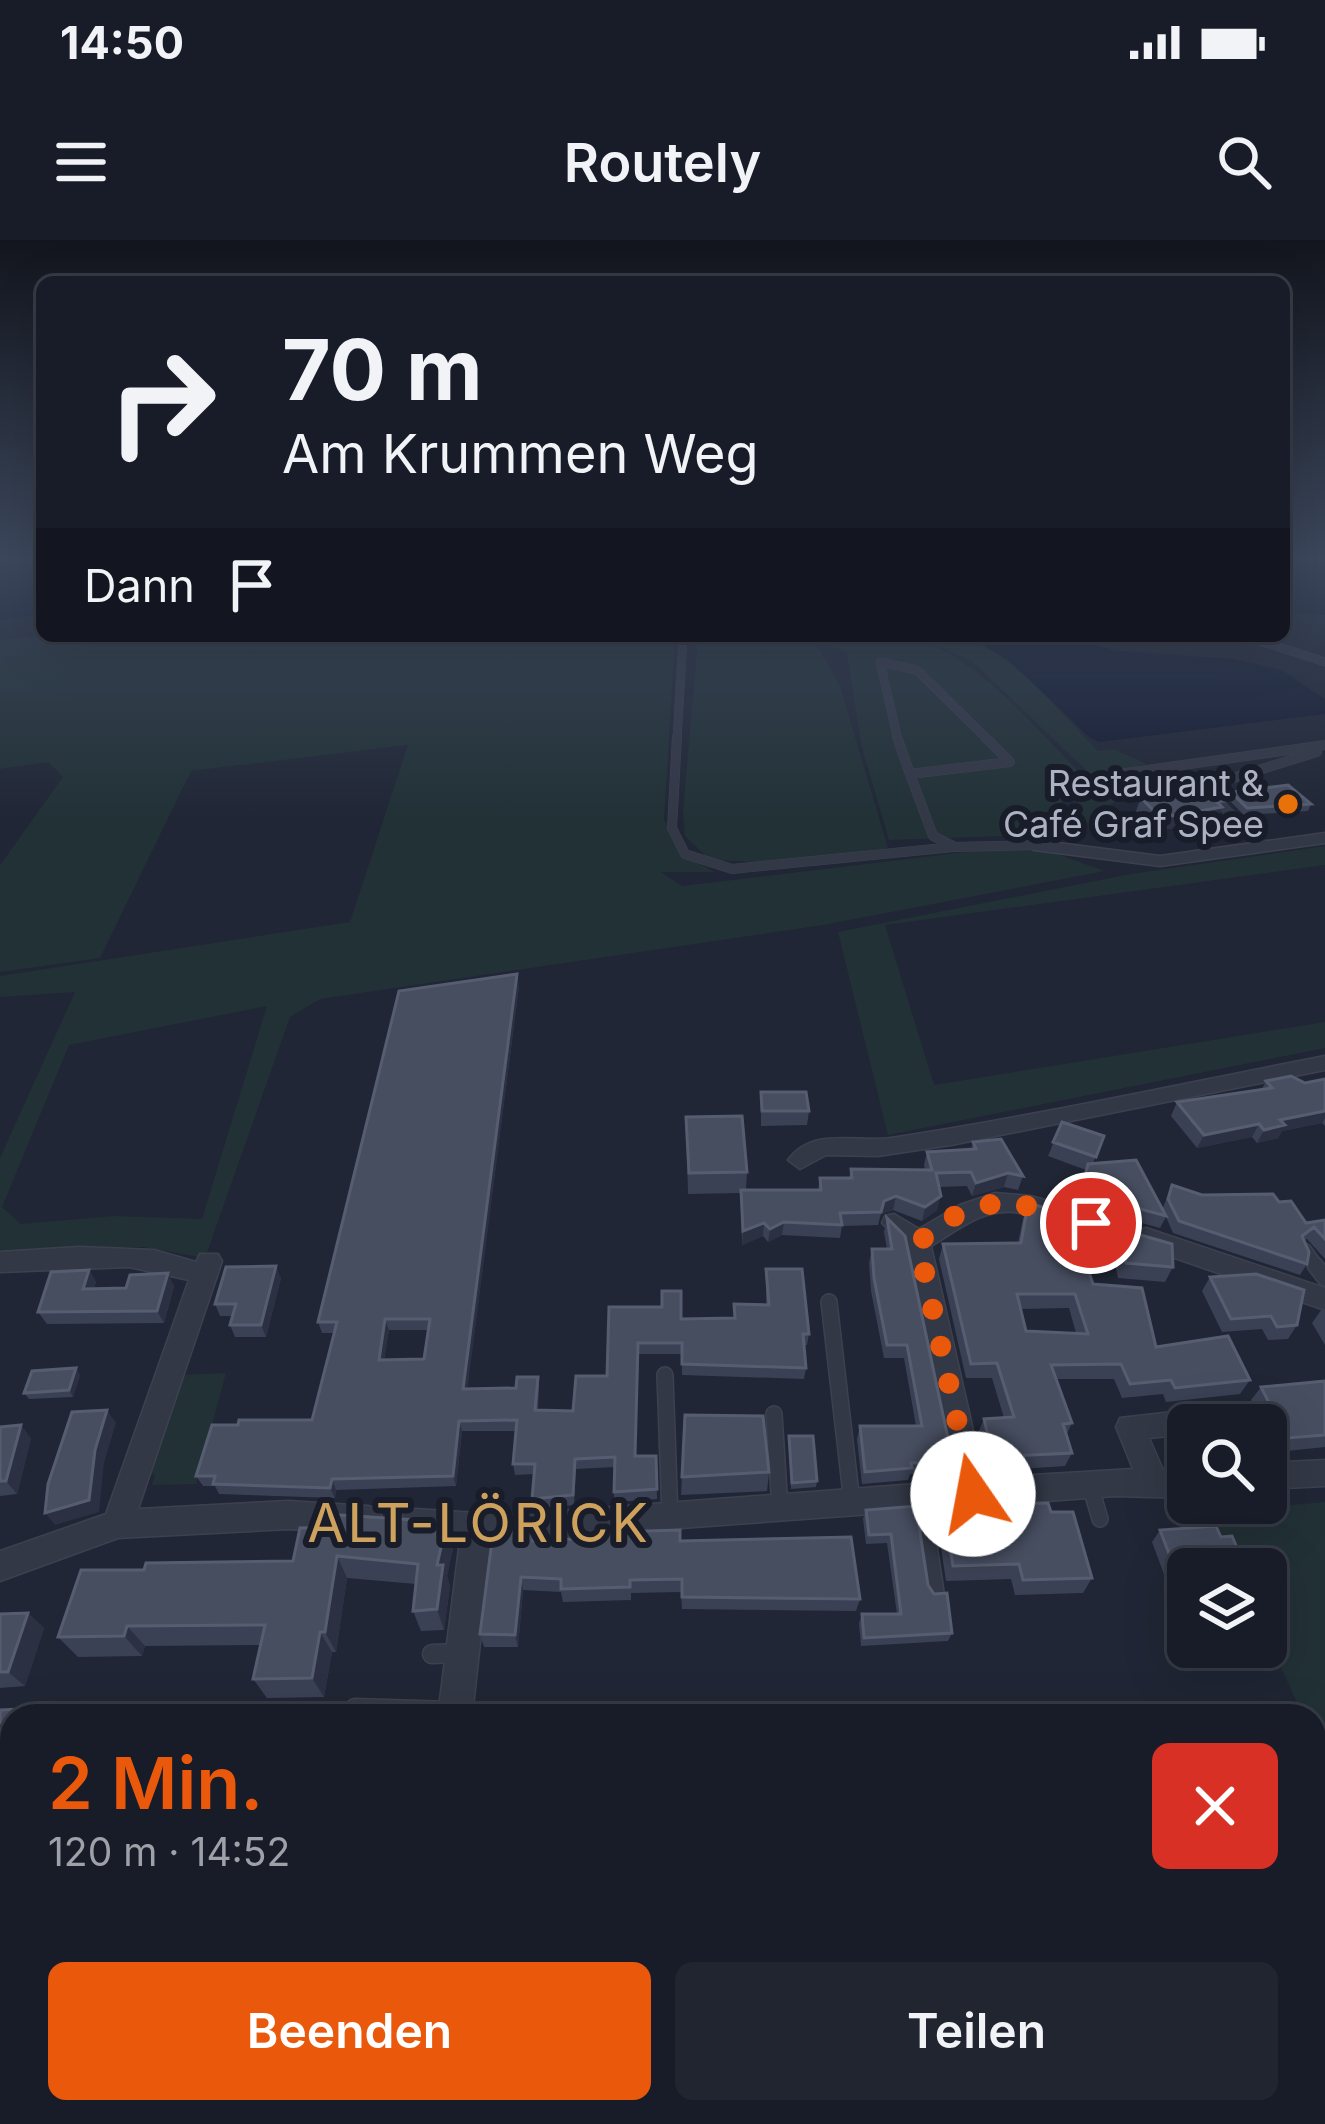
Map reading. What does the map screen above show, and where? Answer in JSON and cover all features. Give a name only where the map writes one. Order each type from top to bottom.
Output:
[{"type":"street","points":[[1034,845],[1160,861],[1325,838]]},
{"type":"street","points":[[800,1160],[822,1146],[878,1148],[951,1137],[1325,1064]]},
{"type":"street","points":[[918,1242],[956,1215],[1005,1200],[1079,1220]]},
{"type":"street","points":[[894,1223],[918,1242],[973,1494]]},
{"type":"street","points":[[1116,1230],[1325,1299]]},
{"type":"street","points":[[0,1262],[118,1256],[165,1258],[207,1268],[118,1524]]},
{"type":"street","points":[[1154,1483],[1130,1427],[1167,1423]]},
{"type":"street","points":[[1287,1475],[1325,1473]]},
{"type":"street","points":[[0,1566],[118,1524],[288,1515],[477,1529],[670,1519],[1090,1484],[1167,1483]]},
{"type":"street","points":[[454,1704],[447,1653],[477,1529]]},
{"type":"lane","points":[[682,645],[671,828],[685,854],[704,863],[761,868],[954,847],[1034,845]]},
{"type":"lane","points":[[1272,645],[1325,662]]},
{"type":"lane","points":[[910,774],[1010,761],[924,675],[907,665],[880,662],[895,731],[910,774],[933,836],[954,847]]},
{"type":"lane","points":[[1090,778],[1325,747]]},
{"type":"lane","points":[[1264,846],[1216,803],[1208,792],[1211,786],[1325,747]]},
{"type":"lane","points":[[1305,1250],[1325,1278]]},
{"type":"lane","points":[[829,1302],[852,1504]]},
{"type":"lane","points":[[665,1375],[670,1519]]},
{"type":"lane","points":[[773,1414],[780,1510]]},
{"type":"lane","points":[[1090,1484],[1100,1520]]},
{"type":"lane","points":[[922,1498],[936,1592]]},
{"type":"shaded area","points":[[0,645],[674,645],[664,819],[680,854],[715,872],[661,872],[682,886],[991,849],[1040,848],[1105,871],[823,925],[320,999],[290,1017],[205,1258],[143,1247],[0,1253],[0,1158],[75,992],[0,997],[0,976],[350,922],[408,745],[191,771],[100,958],[0,972],[0,865],[63,777],[48,762],[0,769]],"holes":[[[267,1006],[202,1219],[114,1216],[21,1224],[2,1207],[69,1045]]]},
{"type":"shaded area","points":[[695,645],[817,645],[840,686],[888,848],[777,863],[710,860],[685,836]]},
{"type":"shaded area","points":[[830,645],[937,647],[1002,694],[1078,771],[1079,780],[1036,835],[889,840],[861,744],[847,652]]},
{"type":"shaded area","points":[[937,645],[981,645],[1033,684],[1098,751],[1113,749],[1147,764],[1091,775],[973,662]]},
{"type":"shaded area","points":[[1151,770],[1171,788],[1121,797],[1075,833],[1079,796],[1095,780]]},
{"type":"shaded area","points":[[1325,846],[1325,865],[885,925],[934,1085],[1325,1022],[1325,1048],[888,1135],[838,932],[1131,874]]},
{"type":"shaded area","points":[[226,1373],[196,1484],[152,1485],[155,1475],[146,1470],[175,1375]]},
{"type":"shaded area","points":[[1325,1502],[1325,1704],[1298,1704],[1281,1668],[1287,1668],[1287,1548],[1228,1548],[1217,1524],[1287,1524],[1287,1505]]},
{"type":"water","points":[[982,645],[1097,645],[1116,651],[1233,659],[1282,670],[1325,699],[1325,714],[1100,742],[1090,738],[1010,661]]},
{"type":"building","points":[[1288,785],[1311,804],[1247,808],[1231,792]]},
{"type":"building","points":[[1210,789],[1223,801],[1216,801],[1222,807],[1161,818],[1141,798],[1199,790],[1208,794]]},
{"type":"building","points":[[517,974],[463,1389],[516,1388],[517,1377],[538,1377],[535,1410],[573,1411],[576,1376],[607,1376],[609,1307],[662,1307],[662,1291],[681,1291],[681,1319],[735,1318],[734,1304],[769,1305],[766,1269],[802,1269],[809,1334],[803,1334],[806,1368],[682,1364],[682,1343],[638,1343],[635,1456],[656,1456],[657,1489],[614,1492],[615,1457],[575,1459],[573,1495],[532,1499],[535,1464],[513,1464],[517,1420],[459,1421],[453,1476],[332,1479],[330,1488],[213,1484],[215,1476],[196,1476],[212,1425],[238,1425],[239,1420],[312,1420],[337,1322],[318,1322],[399,991]],"holes":[[[385,1319],[430,1319],[424,1359],[379,1360]]]},
{"type":"building","points":[[1291,1076],[1305,1083],[1325,1079],[1325,1111],[1280,1120],[1285,1125],[1264,1130],[1259,1124],[1204,1135],[1177,1102],[1272,1088],[1266,1081]]},
{"type":"building","points":[[761,1092],[806,1092],[809,1111],[762,1111]]},
{"type":"building","points":[[742,1116],[747,1172],[689,1173],[686,1117]]},
{"type":"building","points":[[1062,1122],[1104,1136],[1096,1157],[1053,1142]]},
{"type":"building","points":[[1001,1139],[1023,1176],[1008,1173],[976,1183],[971,1172],[936,1173],[941,1196],[925,1207],[896,1196],[884,1201],[881,1212],[840,1213],[842,1225],[784,1222],[770,1229],[764,1223],[743,1231],[741,1190],[821,1190],[820,1178],[852,1178],[851,1169],[932,1170],[927,1152],[976,1149],[973,1142]]},
{"type":"building","points":[[1136,1160],[1166,1216],[1081,1193],[1088,1164]]},
{"type":"building","points":[[1172,1185],[1202,1195],[1273,1194],[1279,1202],[1291,1201],[1306,1223],[1325,1220],[1325,1239],[1314,1227],[1302,1236],[1309,1252],[1307,1264],[1179,1221],[1168,1199]]},
{"type":"building","points":[[1028,1203],[1172,1244],[1173,1267],[1126,1263],[1122,1249],[1080,1246],[1093,1284],[1142,1288],[1156,1347],[1228,1336],[1250,1380],[1175,1388],[1171,1380],[1130,1384],[1121,1364],[1051,1365],[1072,1423],[1063,1424],[1072,1453],[993,1457],[984,1419],[1014,1417],[997,1363],[971,1364],[943,1244],[1021,1243]],"holes":[[[1017,1294],[1075,1294],[1088,1334],[1026,1331]]]},
{"type":"building","points":[[887,1218],[905,1236],[953,1462],[911,1463],[912,1468],[865,1472],[860,1426],[922,1426],[907,1345],[887,1345],[874,1278],[872,1249],[892,1249]]},
{"type":"building","points":[[276,1266],[261,1325],[230,1325],[236,1304],[215,1304],[226,1267]]},
{"type":"building","points":[[89,1270],[83,1289],[126,1288],[130,1275],[168,1273],[157,1311],[38,1312],[51,1272]]},
{"type":"building","points":[[1256,1274],[1304,1290],[1297,1325],[1277,1327],[1271,1316],[1231,1319],[1210,1277]]},
{"type":"building","points":[[76,1368],[69,1390],[24,1393],[32,1371]]},
{"type":"building","points":[[1325,1381],[1325,1435],[1287,1438],[1287,1404],[1270,1404],[1261,1387]]},
{"type":"building","points":[[107,1410],[95,1450],[89,1500],[45,1513],[48,1484],[72,1412]]},
{"type":"building","points":[[685,1415],[763,1416],[769,1472],[682,1477]]},
{"type":"building","points":[[21,1425],[6,1481],[0,1481],[0,1427]]},
{"type":"building","points":[[789,1436],[813,1436],[817,1481],[792,1483]]},
{"type":"building","points":[[1048,1503],[1051,1512],[1073,1512],[1092,1578],[1023,1580],[1019,1564],[953,1566],[943,1505]]},
{"type":"building","points":[[916,1506],[928,1585],[934,1594],[947,1593],[952,1633],[864,1638],[862,1614],[901,1614],[891,1534],[869,1535],[866,1510]]},
{"type":"building","points":[[339,1515],[447,1522],[437,1565],[443,1565],[437,1609],[413,1611],[418,1564],[337,1556],[312,1678],[253,1679],[265,1625],[127,1626],[124,1636],[58,1637],[81,1570],[144,1570],[146,1563],[293,1561],[300,1528],[338,1527]]},
{"type":"building","points":[[1216,1526],[1221,1537],[1232,1536],[1237,1548],[1167,1548],[1160,1530]]},
{"type":"building","points":[[680,1530],[680,1541],[851,1537],[860,1599],[682,1597],[682,1579],[630,1580],[630,1587],[561,1589],[561,1579],[521,1577],[515,1635],[480,1634],[493,1533],[534,1532],[533,1541],[575,1539],[575,1533]]},
{"type":"building","points":[[28,1613],[8,1672],[0,1672],[0,1614]]},
{"type":"place","name":"Restaurant & Café Graf Spee","points":[[1288,804]]},
{"type":"district","name":"ALT-LÖRICK","points":[[479,1523]]},
{"type":"route","points":[[973,1494],[918,1242],[956,1215],[1005,1200],[1091,1223]]}]
